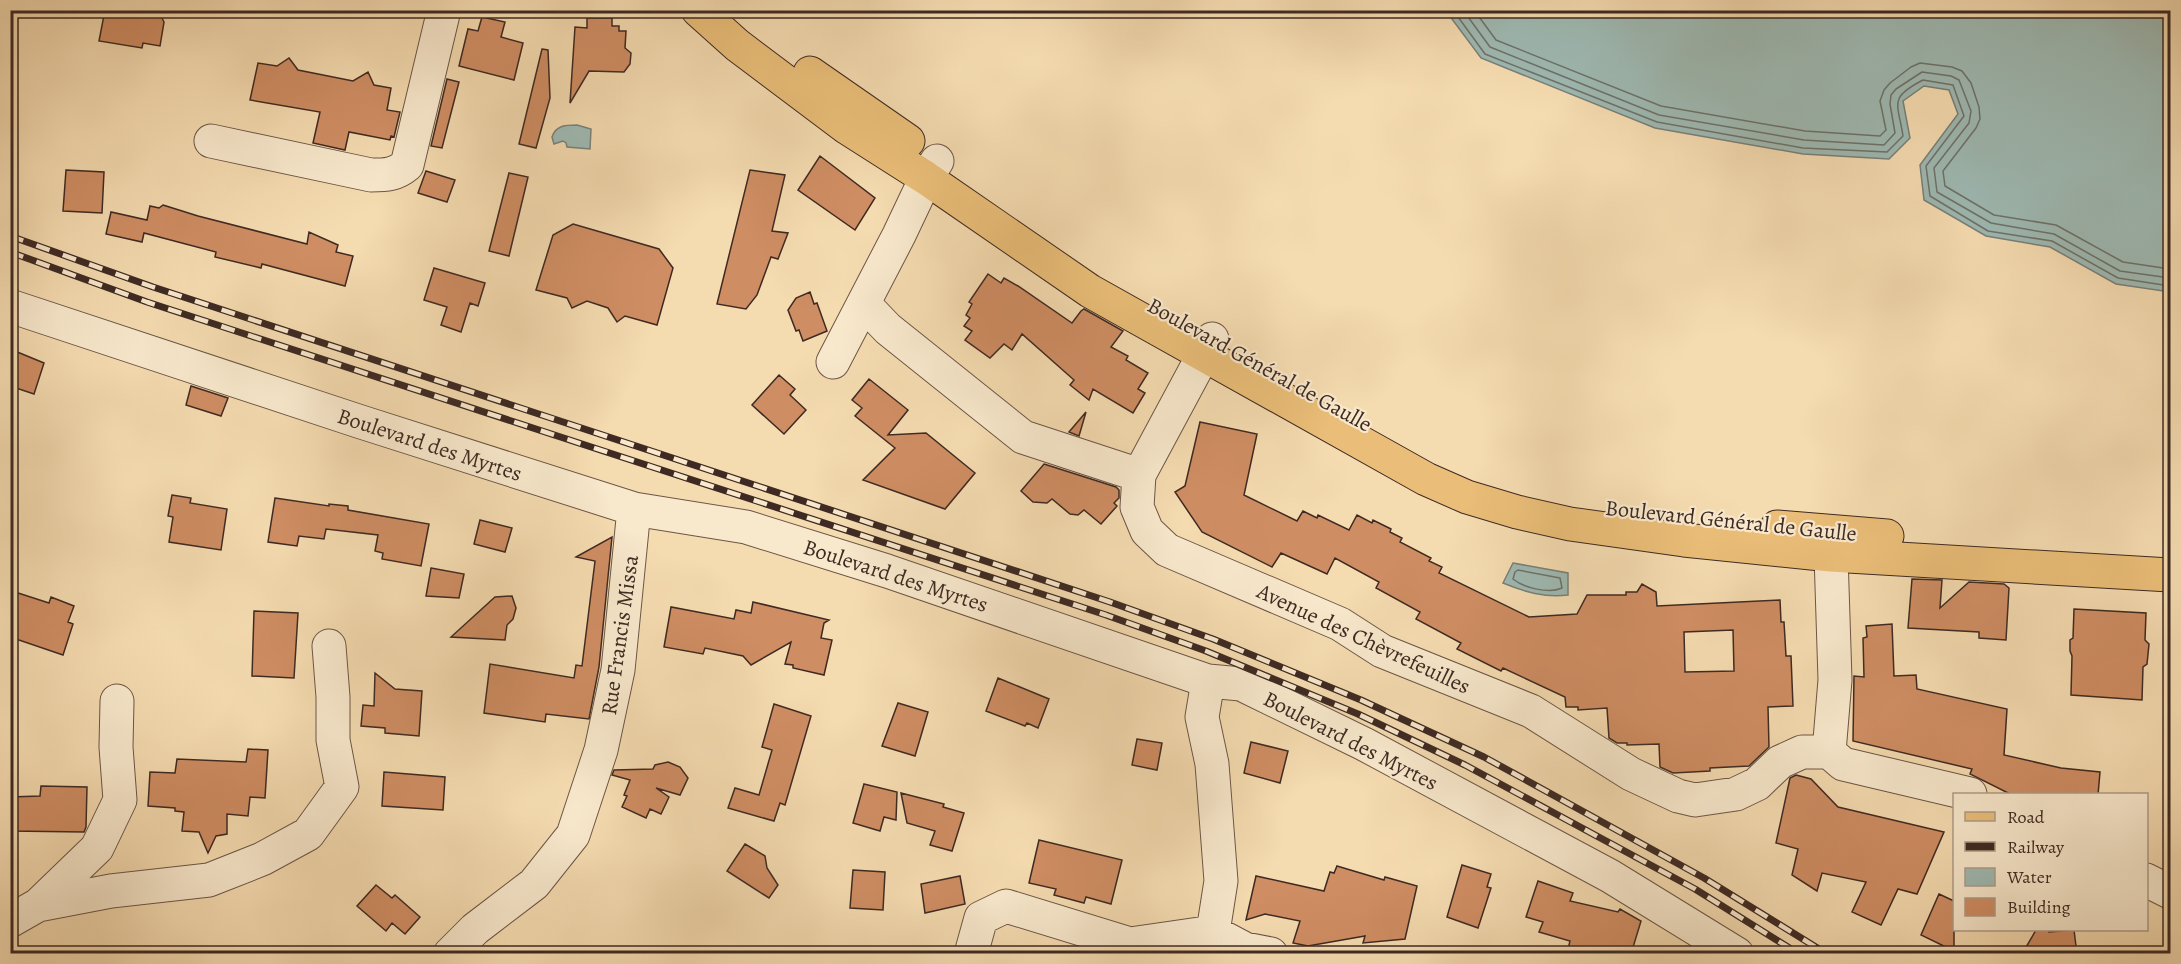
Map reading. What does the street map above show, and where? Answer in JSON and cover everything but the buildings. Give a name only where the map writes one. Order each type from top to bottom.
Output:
[{"type":"main road","name":"Boulevard Général de Gaulle","points":[[698,10],[737,45],[846,127],[932,170],[1014,215],[1208,348],[1426,479],[1467,497],[1517,512],[1570,524],[1684,540],[1831,555],[2170,575]]},
{"type":"main road","name":"Boulevard Général de Gaulle","points":[[724,10],[932,170]]},
{"type":"main road","name":"Boulevard Général de Gaulle","points":[[1208,348],[1423,454],[1467,474],[1516,491],[1668,517],[1869,535],[2170,554]]},
{"type":"street","points":[[210,141],[371,175],[389,176],[399,172],[407,165],[444,10]]},
{"type":"street","points":[[833,362],[932,170]]},
{"type":"street","points":[[864,304],[888,329],[1023,437],[1139,475],[1208,348]]},
{"type":"street","name":"Boulevard des Myrtes","points":[[10,306],[634,509],[746,527],[886,571],[1208,681],[1241,684],[1364,744],[1610,876],[1737,954]]},
{"type":"street","name":"Avenue des Chèvrefeuilles","points":[[1139,475],[1137,507],[1147,531],[1167,550],[1340,624],[1382,651],[1531,711],[1631,774],[1678,796],[1695,800],[1737,794],[1757,784],[1780,762],[1802,752],[1829,752]]},
{"type":"street","name":"Rue Francis Missa","points":[[450,954],[476,929],[534,884],[573,835],[601,750],[618,670],[634,509]]},
{"type":"street","name":"Boulevard Général de Gaulle","points":[[1831,555],[1869,535]]},
{"type":"street","points":[[1831,555],[1835,680],[1829,752],[1843,764],[1962,793]]},
{"type":"street","points":[[24,913],[111,891],[209,880],[262,859],[308,834],[342,787],[333,740],[333,697],[328,646]]},
{"type":"street","points":[[1208,681],[1202,717],[1212,764],[1221,881],[1213,932]]},
{"type":"street","points":[[24,913],[97,848],[120,800],[116,747],[117,701]]},
{"type":"street","points":[[2148,881],[2170,892]]},
{"type":"street","points":[[971,954],[981,918],[1006,906],[1130,944],[1213,932],[1245,950],[1271,954]]},
{"type":"water","points":[[1446,11],[2170,11],[2170,292],[2116,284],[2050,247],[1986,236],[1924,200],[1920,165],[1958,114],[1949,90],[1924,86],[1903,101],[1910,138],[1889,159],[1803,154],[1655,128],[1481,58]]},
{"type":"water","points":[[577,125],[591,129],[590,149],[567,147],[563,141],[554,144],[552,137],[556,130],[565,126]]},
{"type":"water","points":[[1513,563],[1568,573],[1568,595],[1535,594],[1503,583]]},
{"type":"railway","points":[[10,236],[153,287],[1110,602],[1213,639],[1361,700],[1484,757],[1704,878],[1827,954]]},
{"type":"railway","points":[[10,252],[147,302],[1106,615],[1206,651],[1358,714],[1465,765],[1695,889],[1799,954]]}]
